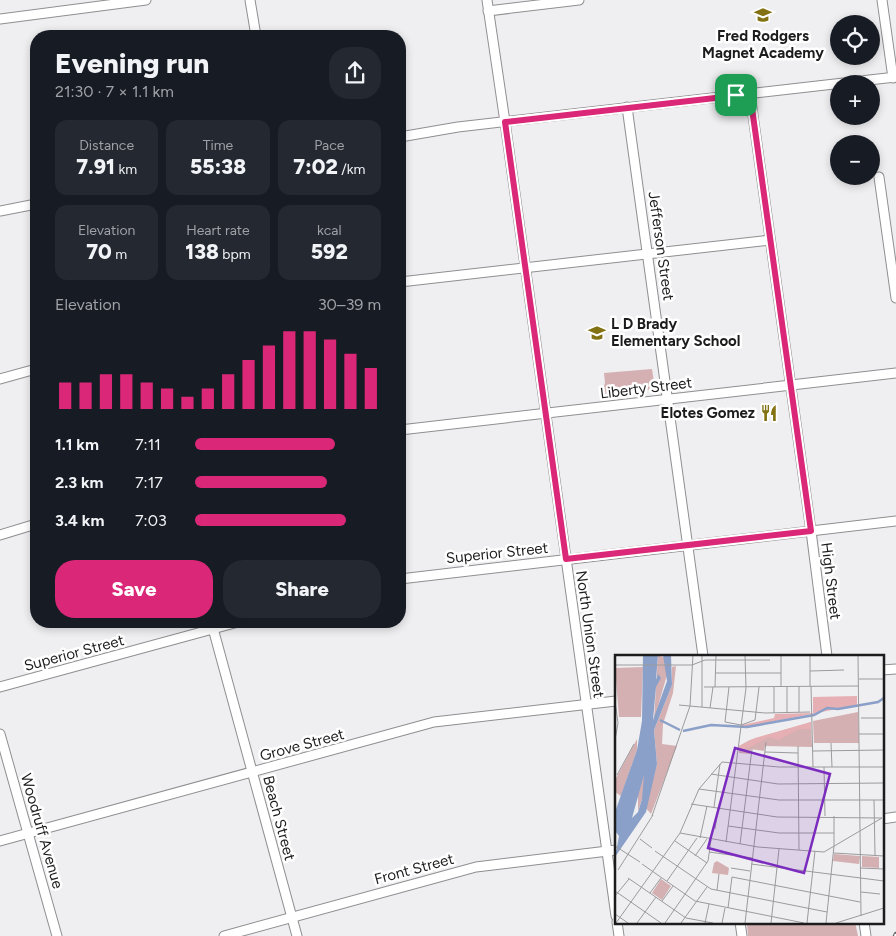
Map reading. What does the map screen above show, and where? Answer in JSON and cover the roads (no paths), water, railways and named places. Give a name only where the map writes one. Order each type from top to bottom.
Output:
[{"type":"street","points":[[0,19],[146,0]]},
{"type":"street","points":[[250,0],[255,30]]},
{"type":"street","name":"North Union Street","points":[[487,0],[586,705],[611,851],[615,903]]},
{"type":"street","points":[[488,11],[578,0]]},
{"type":"street","points":[[406,136],[458,126],[894,77],[882,0]]},
{"type":"street","name":"High Street","points":[[750,94],[827,655]]},
{"type":"street","name":"Jefferson Street","points":[[628,107],[703,655]]},
{"type":"street","points":[[880,184],[896,298]]},
{"type":"street","points":[[0,211],[30,205]]},
{"type":"street","points":[[406,281],[770,240]]},
{"type":"street","points":[[0,379],[30,371]]},
{"type":"street","name":"Liberty Street","points":[[406,429],[896,373]]},
{"type":"street","name":"Superior Street","points":[[406,577],[896,521]]},
{"type":"street","points":[[0,535],[30,526]]},
{"type":"street","name":"Superior Street","points":[[0,687],[202,628]]},
{"type":"street","name":"Beach Street","points":[[213,628],[297,936]]},
{"type":"street","name":"Grove Street","points":[[0,841],[434,722],[615,701]]},
{"type":"street","name":"Woodruff Avenue","points":[[0,734],[57,936]]},
{"type":"street","name":"Front Street","points":[[224,936],[476,867],[611,851]]},
{"type":"place","name":"Fred Rodgers Magnet Academy","points":[[763,15]]},
{"type":"place","name":"L D Brady Elementary School","points":[[597,333]]},
{"type":"place","name":"Elotes Gomez","points":[[769,413]]}]
